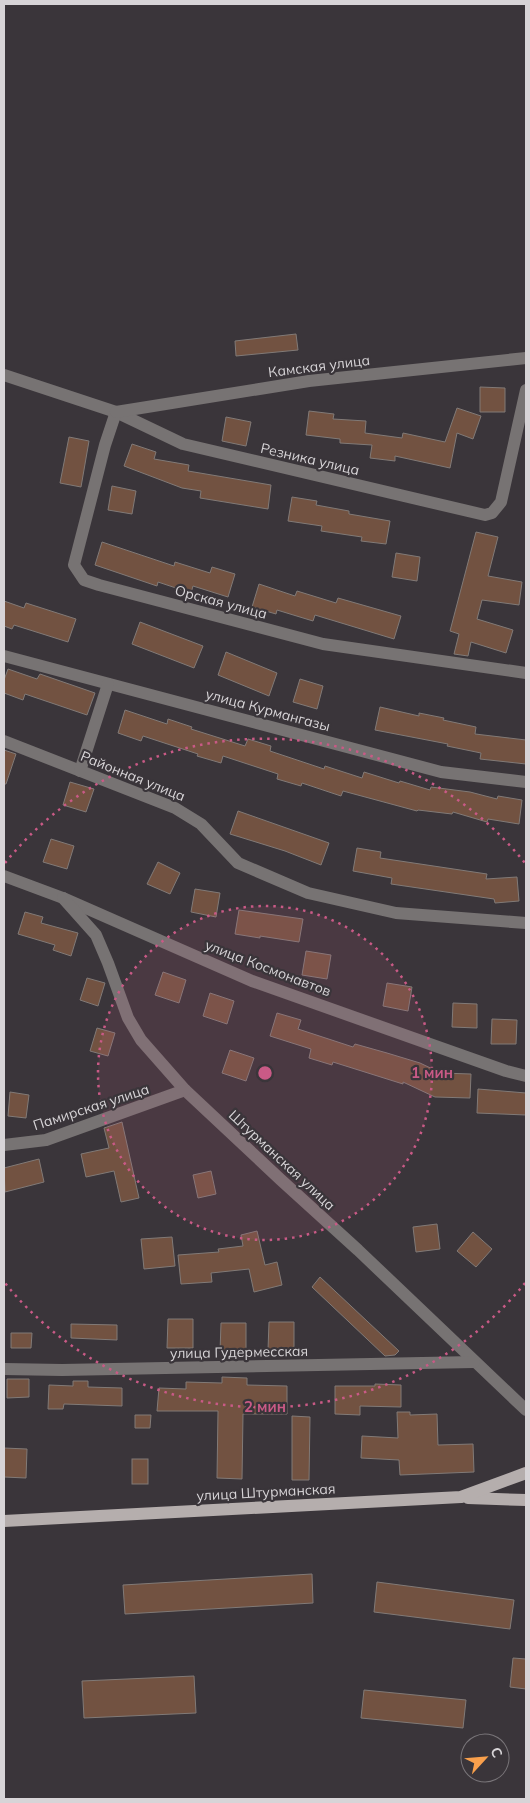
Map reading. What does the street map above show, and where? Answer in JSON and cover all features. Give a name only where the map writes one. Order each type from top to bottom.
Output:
[{"type":"main road","name":"улица Штурманская","points":[[4,1521],[460,1497],[526,1473]]},
{"type":"main road","points":[[460,1497],[526,1500]]},
{"type":"street","name":"Камская улица","points":[[116,412],[309,381],[526,358]]},
{"type":"street","name":"Резника улица","points":[[4,375],[116,412],[183,444],[485,515],[492,513],[501,502],[526,390]]},
{"type":"street","name":"Орская улица","points":[[116,412],[105,445],[74,565],[84,580],[99,586],[322,644],[526,673]]},
{"type":"street","name":"улица Курмангазы","points":[[4,656],[441,772],[526,782]]},
{"type":"street","points":[[80,771],[108,684]]},
{"type":"street","name":"Районная улица","points":[[4,741],[175,808],[201,824],[238,863],[308,893],[396,913],[526,923]]},
{"type":"street","name":"улица Космонавтов","points":[[4,876],[63,898],[252,981],[506,1071],[526,1076]]},
{"type":"street","name":"Штурманская улица","points":[[63,898],[96,935],[128,1018],[141,1040],[186,1090],[526,1410]]},
{"type":"street","name":"Памирская улица","points":[[4,1145],[46,1140],[186,1090]]},
{"type":"street","name":"улица Гудермесская","points":[[4,1369],[62,1370],[474,1362]]},
{"type":"building","points":[[296,334],[298,350],[236,356],[235,341]]},
{"type":"building","points":[[480,387],[505,388],[505,412],[480,412]]},
{"type":"building","points":[[457,408],[481,416],[473,439],[457,433],[450,468],[395,456],[395,461],[370,458],[372,445],[340,443],[340,439],[306,435],[309,411],[334,414],[333,419],[366,421],[365,433],[402,438],[403,433],[445,442]]},
{"type":"building","points":[[226,417],[251,422],[246,446],[222,441]]},
{"type":"building","points":[[69,437],[89,441],[81,487],[60,483]]},
{"type":"building","points":[[132,444],[156,452],[154,459],[189,465],[188,471],[271,485],[268,509],[200,498],[201,491],[182,488],[124,466]]},
{"type":"building","points":[[112,486],[136,491],[132,514],[108,510]]},
{"type":"building","points":[[292,497],[317,501],[316,505],[349,511],[349,514],[390,521],[386,544],[361,541],[362,537],[321,531],[322,526],[288,521]]},
{"type":"building","points":[[476,532],[498,537],[488,576],[522,582],[519,605],[482,600],[477,619],[513,630],[506,653],[471,642],[468,656],[454,654],[459,634],[450,631]]},
{"type":"building","points":[[102,542],[174,566],[175,562],[210,573],[212,567],[235,574],[228,597],[193,586],[191,593],[158,582],[157,586],[95,565]]},
{"type":"building","points":[[396,553],[420,557],[417,581],[392,577]]},
{"type":"building","points":[[259,584],[295,596],[297,591],[336,603],[338,598],[401,616],[394,639],[315,615],[313,621],[277,610],[276,614],[252,607]]},
{"type":"building","points":[[4,601],[24,608],[26,603],[76,619],[68,642],[14,625],[12,629],[4,626]]},
{"type":"building","points":[[140,622],[203,646],[194,668],[132,644]]},
{"type":"building","points":[[226,652],[277,673],[269,696],[218,675]]},
{"type":"building","points":[[8,669],[37,679],[40,674],[95,693],[87,715],[25,694],[23,700],[4,693],[4,680]]},
{"type":"building","points":[[300,679],[323,686],[317,709],[293,702]]},
{"type":"building","points":[[380,707],[419,716],[419,713],[444,718],[443,720],[476,727],[475,734],[526,740],[526,764],[480,759],[481,753],[447,746],[448,744],[375,730]]},
{"type":"building","points":[[125,710],[167,724],[168,719],[192,727],[191,729],[245,746],[248,739],[271,746],[270,751],[324,769],[325,766],[362,778],[364,772],[430,790],[431,787],[470,792],[497,799],[498,796],[522,800],[519,824],[488,819],[487,822],[453,812],[452,814],[417,811],[343,791],[341,796],[302,783],[301,786],[277,779],[278,774],[223,756],[221,763],[143,736],[141,741],[118,733]]},
{"type":"building","points":[[4,750],[16,754],[6,784],[4,784]]},
{"type":"building","points":[[70,782],[94,789],[86,812],[63,805]]},
{"type":"building","points":[[238,811],[329,843],[321,865],[285,851],[230,834]]},
{"type":"building","points":[[51,839],[74,846],[67,869],[43,862]]},
{"type":"building","points":[[357,848],[381,852],[380,858],[487,874],[486,879],[517,877],[519,901],[495,903],[494,899],[391,884],[392,878],[353,871]]},
{"type":"building","points":[[158,862],[180,873],[170,894],[147,884]]},
{"type":"building","points":[[195,889],[220,893],[216,917],[191,912]]},
{"type":"building","points":[[239,910],[303,919],[299,942],[235,934]]},
{"type":"building","points":[[25,912],[43,917],[41,923],[78,933],[71,956],[53,950],[55,945],[18,934]]},
{"type":"building","points":[[306,951],[331,955],[327,979],[302,975]]},
{"type":"building","points":[[163,972],[186,980],[179,1003],[155,995]]},
{"type":"building","points":[[87,978],[105,983],[98,1006],[80,1000]]},
{"type":"building","points":[[387,983],[412,987],[408,1011],[383,1006]]},
{"type":"building","points":[[210,993],[234,1001],[227,1024],[203,1016]]},
{"type":"building","points":[[453,1003],[477,1004],[477,1028],[452,1027]]},
{"type":"building","points":[[277,1013],[301,1020],[298,1029],[353,1047],[355,1044],[387,1053],[420,1063],[441,1073],[471,1074],[470,1098],[435,1097],[403,1082],[403,1084],[333,1062],[332,1065],[309,1058],[311,1049],[270,1036]]},
{"type":"building","points":[[492,1019],[517,1020],[516,1044],[491,1044]]},
{"type":"building","points":[[97,1028],[115,1033],[108,1056],[90,1051]]},
{"type":"building","points":[[230,1050],[254,1058],[246,1081],[222,1073]]},
{"type":"building","points":[[478,1089],[526,1093],[526,1115],[477,1113]]},
{"type":"building","points":[[10,1092],[29,1095],[26,1118],[8,1116]]},
{"type":"building","points":[[122,1122],[139,1198],[121,1202],[114,1171],[86,1177],[81,1154],[109,1148],[104,1128]]},
{"type":"building","points":[[39,1159],[44,1182],[5,1192],[4,1168]]},
{"type":"building","points":[[211,1171],[216,1194],[198,1198],[193,1175]]},
{"type":"building","points":[[437,1224],[440,1249],[416,1252],[413,1227]]},
{"type":"building","points":[[257,1231],[265,1265],[277,1262],[282,1285],[254,1292],[249,1269],[211,1273],[212,1282],[181,1284],[178,1255],[219,1252],[218,1249],[243,1246],[241,1235]]},
{"type":"building","points":[[473,1232],[492,1249],[476,1267],[457,1251]]},
{"type":"building","points":[[172,1237],[175,1266],[144,1269],[141,1239]]},
{"type":"building","points":[[320,1277],[399,1351],[395,1355],[385,1356],[312,1287]]},
{"type":"building","points":[[168,1319],[193,1319],[193,1348],[167,1348]]},
{"type":"building","points":[[269,1322],[294,1322],[294,1350],[268,1350]]},
{"type":"building","points":[[221,1323],[246,1323],[246,1352],[220,1352]]},
{"type":"building","points":[[71,1324],[117,1325],[117,1340],[71,1338]]},
{"type":"building","points":[[11,1333],[32,1333],[31,1348],[11,1348]]},
{"type":"building","points":[[222,1377],[247,1378],[247,1385],[287,1386],[287,1414],[243,1414],[242,1479],[217,1478],[218,1411],[157,1411],[159,1388],[186,1389],[186,1382],[222,1383]]},
{"type":"building","points":[[7,1379],[29,1379],[29,1397],[7,1398]]},
{"type":"building","points":[[73,1381],[88,1381],[88,1387],[122,1388],[122,1406],[64,1404],[63,1409],[48,1409],[49,1385],[73,1386]]},
{"type":"building","points":[[375,1384],[401,1385],[401,1407],[360,1406],[360,1415],[335,1414],[335,1386],[375,1386]]},
{"type":"building","points":[[397,1412],[410,1412],[410,1415],[437,1414],[438,1445],[473,1444],[474,1472],[400,1475],[399,1460],[361,1458],[362,1436],[398,1438]]},
{"type":"building","points":[[135,1415],[151,1415],[150,1428],[135,1428]]},
{"type":"building","points":[[292,1416],[310,1417],[309,1480],[292,1480]]},
{"type":"building","points":[[4,1448],[27,1449],[26,1478],[4,1477]]},
{"type":"building","points":[[132,1459],[148,1459],[148,1484],[132,1484]]},
{"type":"building","points":[[312,1574],[313,1603],[125,1614],[123,1585]]},
{"type":"building","points":[[377,1582],[514,1600],[510,1629],[374,1612]]},
{"type":"building","points":[[513,1658],[526,1659],[526,1689],[510,1687]]},
{"type":"building","points":[[194,1676],[196,1713],[84,1718],[82,1681]]},
{"type":"building","points":[[364,1690],[466,1700],[463,1728],[361,1718]]}]
